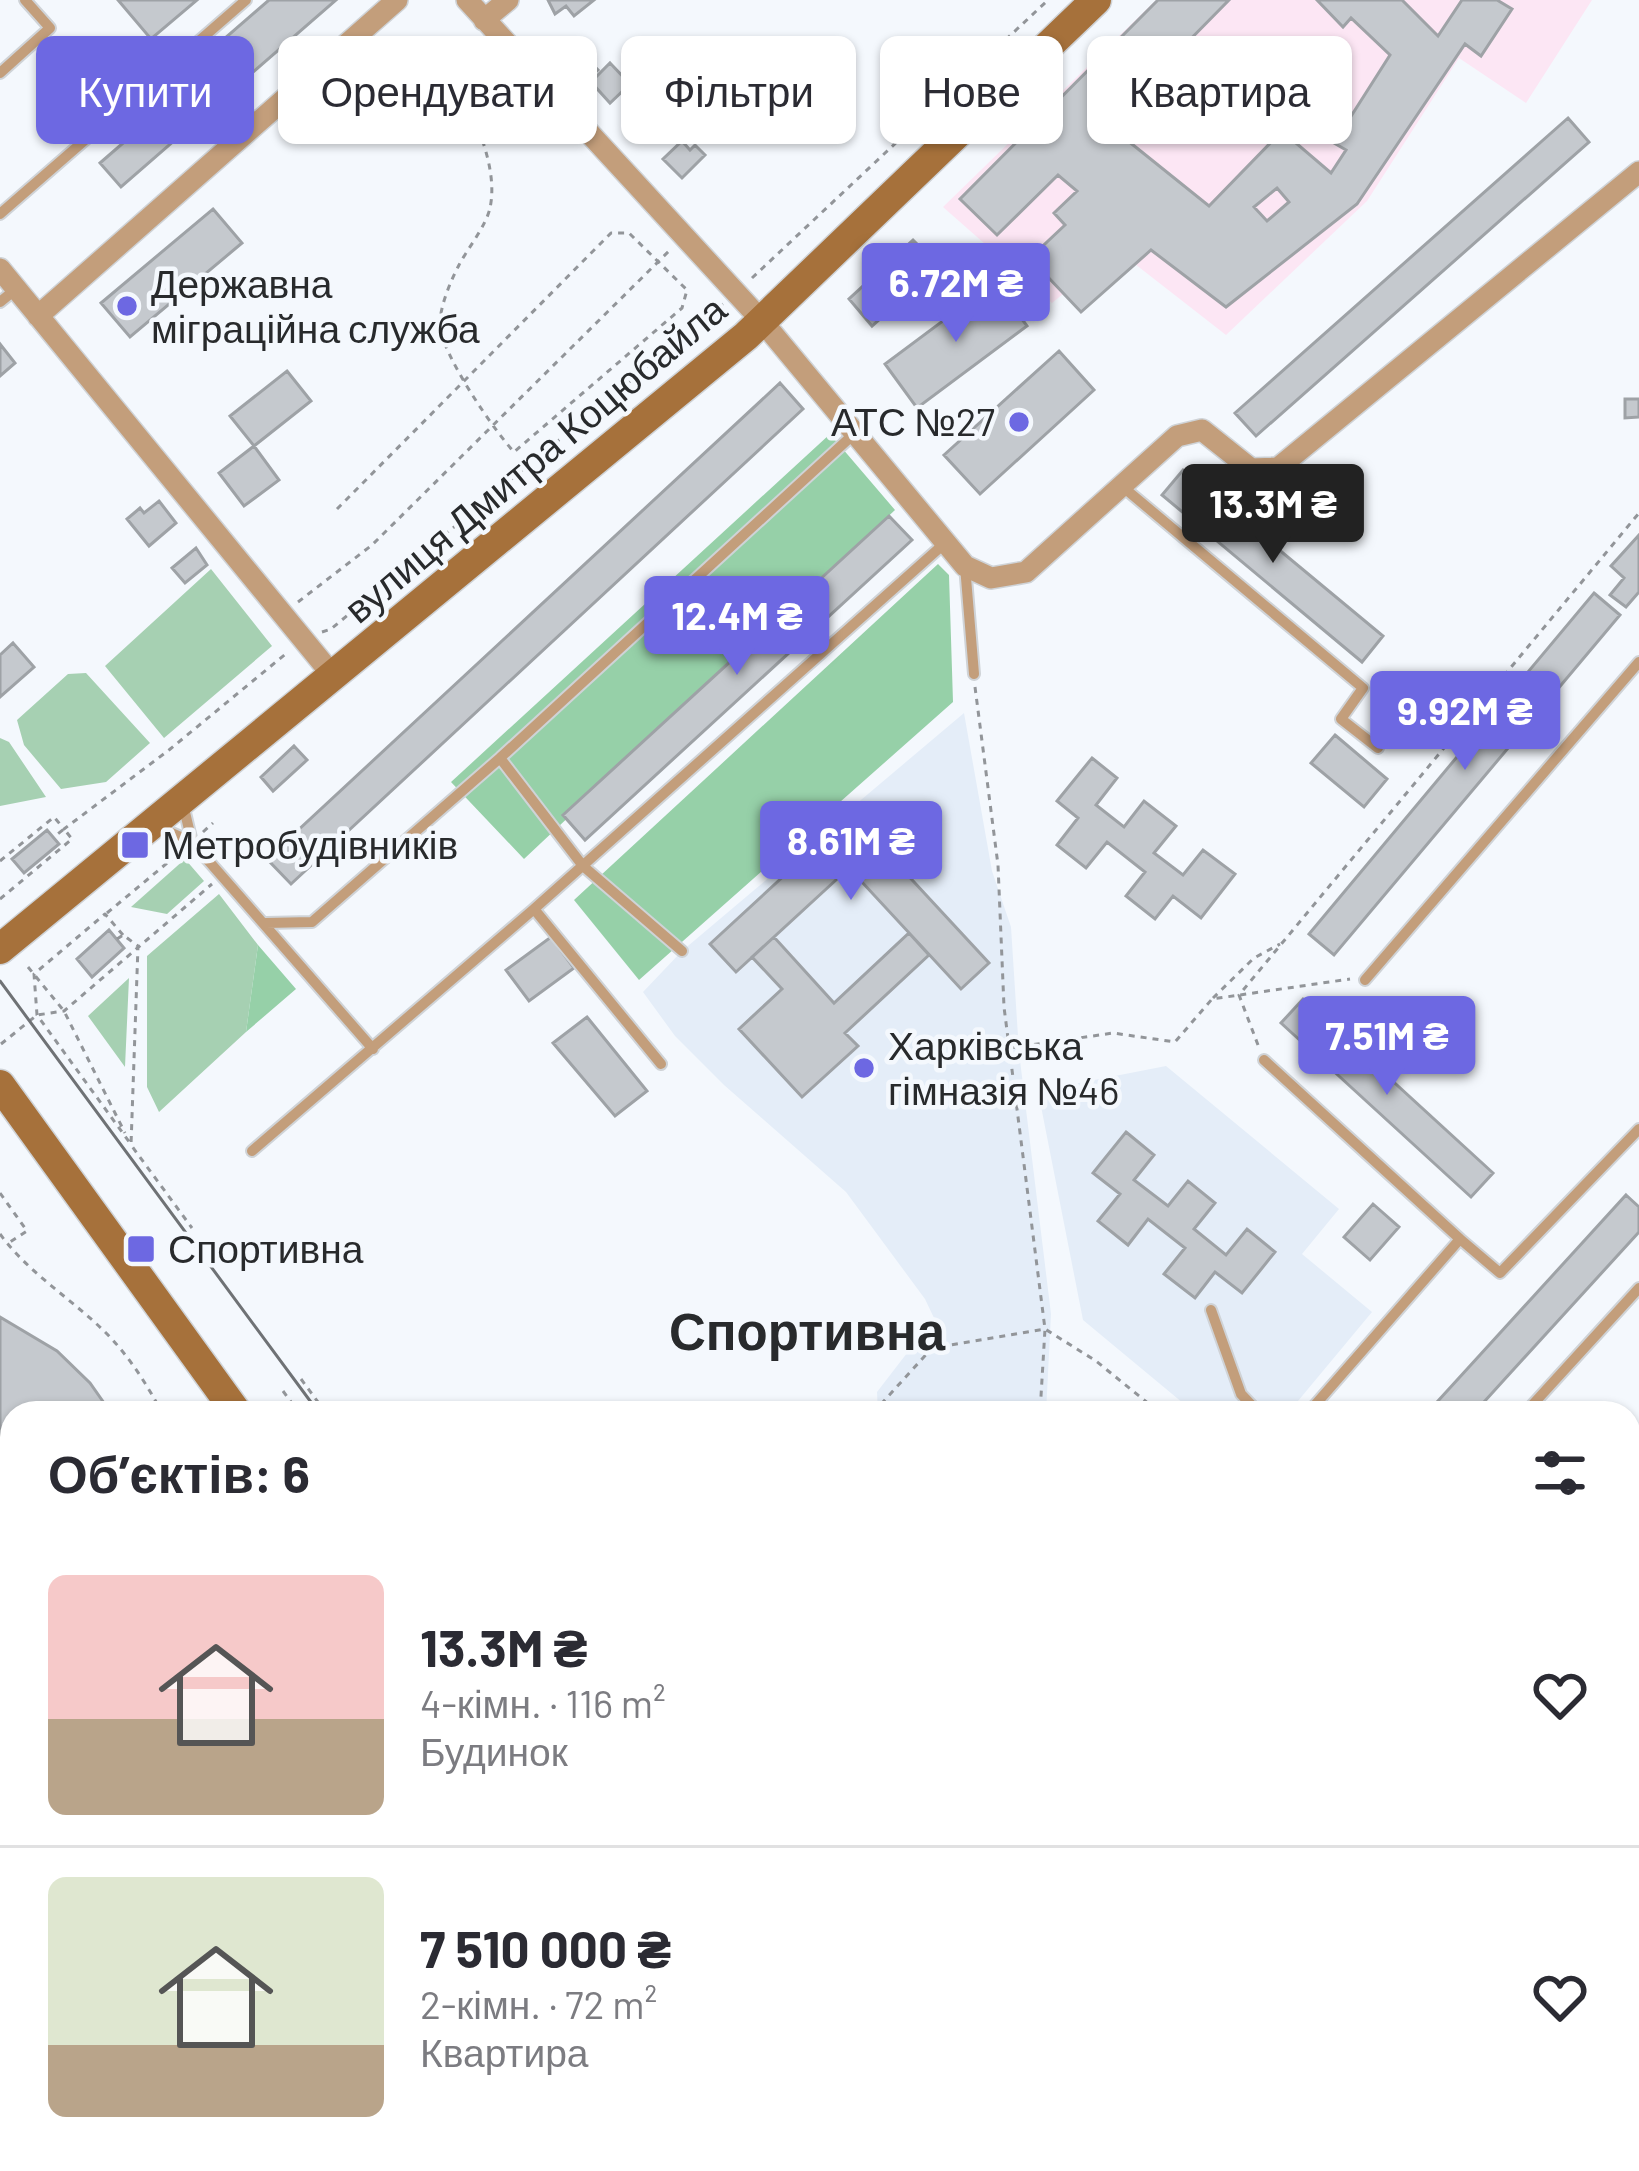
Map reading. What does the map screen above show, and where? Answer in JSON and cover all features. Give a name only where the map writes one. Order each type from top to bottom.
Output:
[{"type":"main road","name":"вулиця Дмитра Коцюбайла","points":[[0,949],[762,320],[1096,0]]},
{"type":"main road","points":[[0,1085],[228,1401]]},
{"type":"street","points":[[38,316],[397,0]]},
{"type":"street","points":[[466,0],[762,320],[965,566],[991,578],[1026,572],[1177,436],[1202,430],[1251,470],[1277,468],[1639,172]]},
{"type":"street","points":[[484,20],[508,0]]},
{"type":"street","points":[[0,269],[8,295],[38,316],[334,677]]},
{"type":"lane","points":[[0,73],[50,28],[25,0]]},
{"type":"lane","points":[[0,214],[240,2]]},
{"type":"lane","points":[[266,923],[312,922],[500,758],[855,433]]},
{"type":"lane","points":[[1120,484],[1363,688],[1341,719],[1378,748]]},
{"type":"lane","points":[[252,1151],[535,909],[945,542]]},
{"type":"lane","points":[[965,566],[974,674]]},
{"type":"lane","points":[[1359,979],[1639,662]]},
{"type":"lane","points":[[500,758],[583,866],[682,951]]},
{"type":"lane","points":[[182,802],[192,842]]},
{"type":"lane","points":[[154,824],[192,842],[373,1049]]},
{"type":"lane","points":[[535,909],[661,1064]]},
{"type":"lane","points":[[1264,1060],[1501,1273],[1639,1129]]},
{"type":"lane","points":[[1318,1401],[1460,1239]]},
{"type":"lane","points":[[1536,1401],[1639,1288]]},
{"type":"lane","points":[[1210,1310],[1240,1394],[1247,1401]]},
{"type":"path","points":[[54,837],[170,750],[301,640],[331,629],[736,292],[1048,0]]},
{"type":"path","points":[[337,509],[464,381],[611,233],[629,233],[687,290],[682,308],[514,452],[491,428],[464,381],[440,326],[452,280],[490,208],[483,144]]},
{"type":"path","points":[[281,615],[372,545],[684,236]]},
{"type":"path","points":[[1239,995],[1638,511]]},
{"type":"path","points":[[974,674],[998,865],[1004,1007],[1045,1329],[1041,1401]]},
{"type":"path","points":[[0,861],[54,817],[73,839],[0,899]]},
{"type":"path","points":[[34,974],[213,823]]},
{"type":"path","points":[[1,1043],[37,1015],[64,1011],[222,875]]},
{"type":"path","points":[[106,914],[138,946]]},
{"type":"path","points":[[117,939],[122,934]]},
{"type":"path","points":[[1010,1048],[1113,1033],[1174,1042],[1254,958],[1281,943]]},
{"type":"path","points":[[131,1145],[138,946]]},
{"type":"path","points":[[28,967],[64,1011],[131,1145]]},
{"type":"path","points":[[34,974],[37,1015],[192,1228]]},
{"type":"path","points":[[1212,999],[1359,979]]},
{"type":"path","points":[[1239,995],[1264,1060]]},
{"type":"path","points":[[0,1193],[27,1231],[7,1244]]},
{"type":"path","points":[[0,1234],[17,1258],[110,1337],[156,1401]]},
{"type":"path","points":[[884,1401],[932,1348],[1045,1329],[1096,1361],[1145,1401]]},
{"type":"path","points":[[301,1379],[317,1401]]},
{"type":"path","points":[[283,1390],[291,1401]]},
{"type":"shaded area","points":[[1156,0],[1592,0],[1526,103],[1459,58],[1367,201],[1226,335],[1117,250],[1052,303],[943,207],[1008,144],[1063,144],[1063,90],[1087,67],[1087,144],[1352,144],[1352,36],[1119,36]]},
{"type":"shaded area","name":"Харківська гімназія №46","points":[[964,713],[992,871],[1011,927],[1019,1052],[1051,1314],[1047,1401],[877,1401],[877,1392],[934,1318],[846,1192],[724,1085],[675,1036],[643,992],[682,951]]},
{"type":"shaded area","points":[[1166,1066],[1339,1209],[1302,1254],[1372,1312],[1298,1401],[1181,1401],[1083,1320],[1038,1091]]},
{"type":"green space","points":[[830,434],[895,510],[524,859],[451,782]]},
{"type":"green space","points":[[938,564],[949,575],[953,702],[639,980],[574,900]]},
{"type":"green space","points":[[211,569],[272,646],[164,738],[105,666]]},
{"type":"green space","points":[[86,673],[150,743],[106,782],[61,789],[24,745],[17,720],[68,674]]},
{"type":"green space","points":[[0,738],[9,742],[46,797],[0,806]]},
{"type":"green space","points":[[185,859],[204,881],[167,914],[131,907]]},
{"type":"green space","points":[[219,894],[258,945],[246,1032],[159,1112],[147,1087],[147,956]]},
{"type":"green space","points":[[258,945],[296,989],[246,1032]]},
{"type":"green space","points":[[129,978],[125,1067],[88,1016]]},
{"type":"green space","points":[[0,1317],[57,1351],[21,1401],[0,1401]]},
{"type":"building","points":[[118,0],[197,0],[155,36],[148,36]]},
{"type":"building","points":[[269,0],[336,0],[295,36],[278,36],[278,50],[254,71],[254,36],[227,36]]},
{"type":"building","points":[[548,0],[594,0],[574,16],[566,6],[555,14]]},
{"type":"building","points":[[1158,0],[1229,0],[1194,36],[1122,36]]},
{"type":"building","points":[[1317,0],[1402,0],[1438,36],[1462,0],[1497,0],[1512,9],[1481,56],[1465,44],[1357,204],[1226,307],[1151,250],[1081,312],[1030,258],[1065,225],[1054,213],[1077,191],[1058,175],[997,235],[960,199],[1015,144],[1063,144],[1063,95],[1087,71],[1087,144],[1132,144],[1209,206],[1269,144],[1297,144],[1331,173],[1346,150],[1336,144],[1352,144],[1352,115],[1390,55],[1351,18],[1343,27]],"holes":[[[1277,188],[1289,202],[1267,221],[1254,207]]]},
{"type":"building","points":[[610,63],[621,75],[621,93],[610,103],[597,89],[597,76]]},
{"type":"building","points":[[1568,118],[1589,142],[1256,436],[1235,413]]},
{"type":"building","points":[[122,144],[170,144],[121,187],[100,163]]},
{"type":"building","points":[[679,144],[690,150],[695,145],[705,155],[682,178],[663,159]]},
{"type":"building","points":[[213,209],[242,243],[130,337],[101,303]]},
{"type":"building","points":[[913,240],[939,266],[872,326],[849,299]]},
{"type":"building","points":[[995,282],[1027,326],[917,408],[885,364]]},
{"type":"building","points":[[0,344],[15,363],[0,376]]},
{"type":"building","name":"АТС №27","points":[[1059,351],[1094,390],[980,494],[944,455]]},
{"type":"building","points":[[287,371],[311,401],[254,446],[230,416]]},
{"type":"building","points":[[780,383],[803,409],[291,884],[267,859]]},
{"type":"building","points":[[1625,399],[1639,399],[1639,417],[1625,418]]},
{"type":"building","points":[[254,446],[279,480],[244,506],[219,473]]},
{"type":"building","points":[[1183,470],[1383,636],[1362,662],[1162,495]]},
{"type":"building","points":[[159,501],[176,523],[149,546],[127,519]]},
{"type":"building","points":[[889,516],[912,540],[585,840],[563,815]]},
{"type":"building","points":[[1639,535],[1639,592],[1626,607],[1610,595],[1624,578],[1611,566]]},
{"type":"building","points":[[196,548],[207,565],[185,583],[172,568]]},
{"type":"building","points":[[1594,593],[1620,615],[1334,955],[1309,934]]},
{"type":"building","points":[[13,643],[34,667],[0,697],[0,655]]},
{"type":"building","points":[[1335,735],[1387,779],[1364,807],[1311,763]]},
{"type":"building","name":"Метробудівників","points":[[294,746],[307,760],[273,791],[261,777]]},
{"type":"building","points":[[1092,758],[1117,778],[1096,805],[1124,827],[1144,801],[1176,826],[1154,853],[1183,875],[1203,850],[1235,874],[1201,918],[1173,896],[1155,919],[1126,896],[1145,872],[1107,842],[1086,868],[1057,845],[1078,818],[1057,801]]},
{"type":"building","points":[[851,814],[989,963],[961,989],[849,868],[736,972],[710,944]]},
{"type":"building","name":"Метробудівників","points":[[47,830],[59,844],[24,873],[12,859]]},
{"type":"building","name":"Метробудівників","points":[[109,930],[124,948],[92,977],[77,959]]},
{"type":"building","points":[[909,933],[929,955],[845,1033],[858,1046],[802,1097],[739,1029],[782,989],[752,957],[774,937],[834,1003]]},
{"type":"building","points":[[551,937],[574,968],[529,1001],[506,970]]},
{"type":"building","points":[[1303,999],[1493,1173],[1471,1197],[1281,1023]]},
{"type":"building","points":[[587,1017],[647,1091],[615,1116],[553,1043]]},
{"type":"building","points":[[1126,1132],[1154,1155],[1134,1180],[1168,1206],[1188,1181],[1215,1203],[1194,1229],[1226,1255],[1247,1229],[1275,1252],[1242,1293],[1215,1272],[1195,1298],[1164,1274],[1185,1248],[1148,1219],[1128,1245],[1098,1221],[1120,1194],[1093,1173]]},
{"type":"building","points":[[1626,1195],[1639,1207],[1639,1232],[1485,1401],[1438,1401]]},
{"type":"building","points":[[1373,1204],[1399,1227],[1370,1260],[1344,1237]]},
{"type":"building","points":[[0,1317],[57,1351],[103,1401],[0,1401]]},
{"type":"tram line","points":[[0,981],[310,1401]]},
{"type":"place","name":"Державна міграційна служба","points":[[127,306]]},
{"type":"place","name":"АТС №27","points":[[1019,422]]},
{"type":"place","name":"Метробудівників","points":[[135,845]]},
{"type":"place","name":"Харківська гімназія №46","points":[[864,1068]]},
{"type":"place","name":"Спортивна","points":[[141,1249]]},
{"type":"district","name":"Спортивна","points":[[807,1332]]}]
